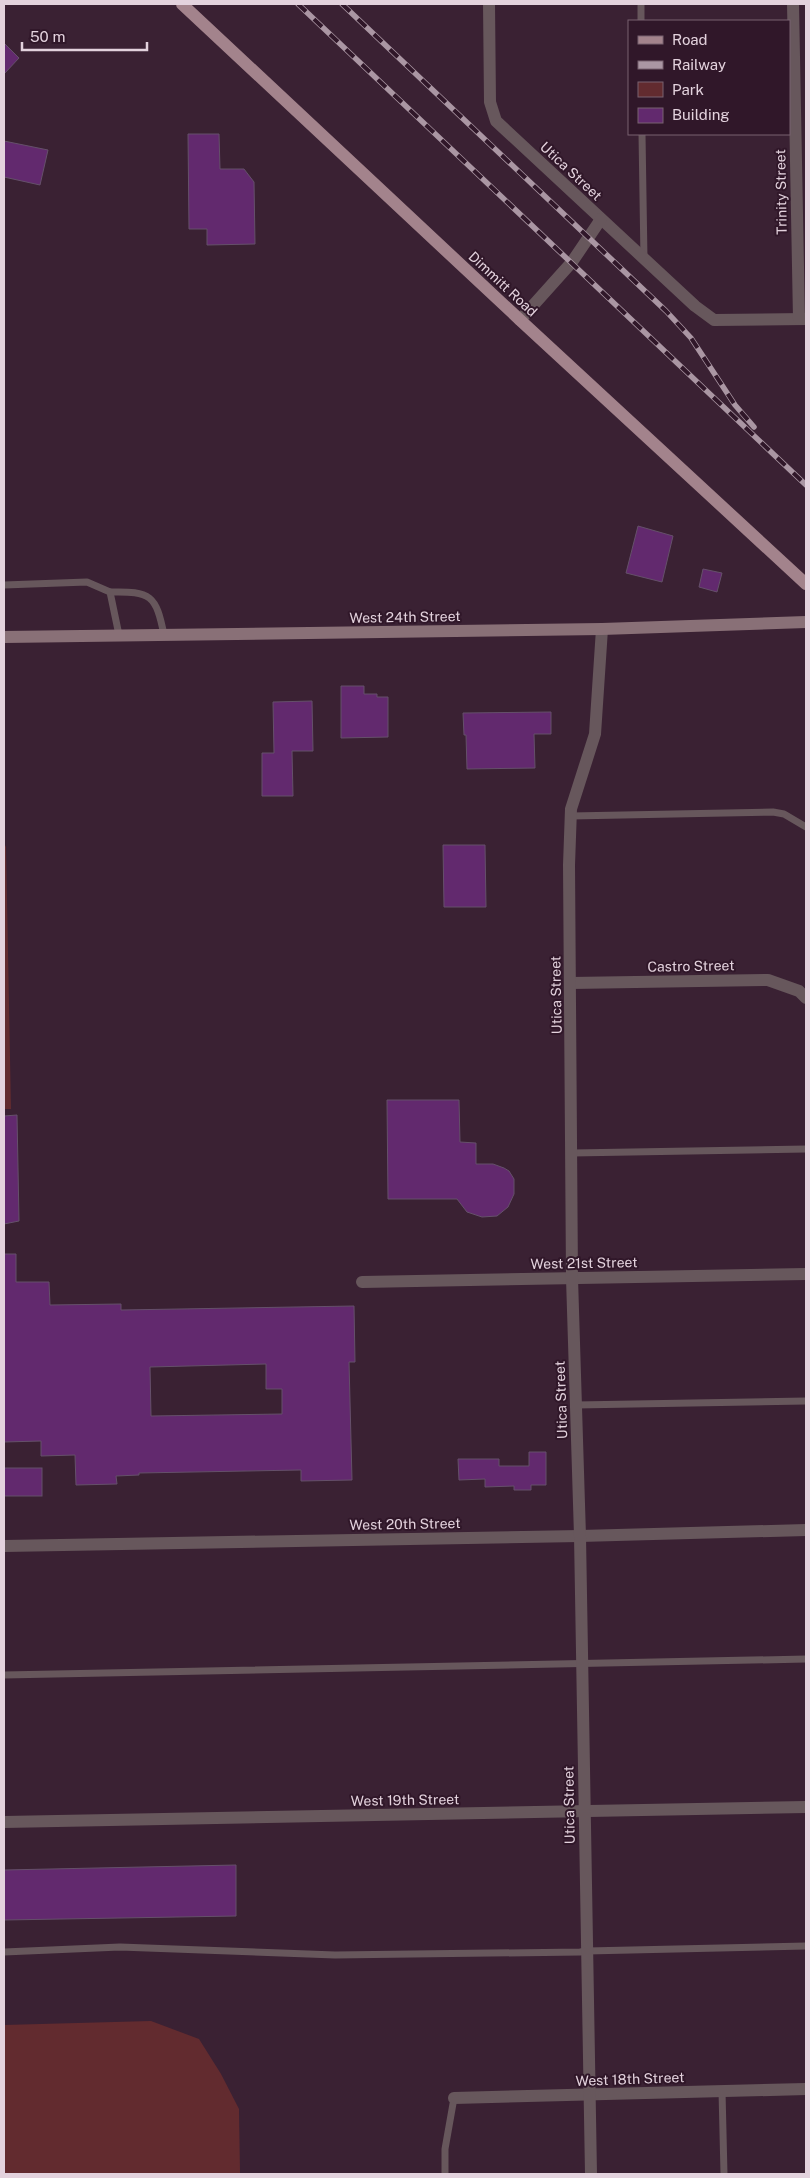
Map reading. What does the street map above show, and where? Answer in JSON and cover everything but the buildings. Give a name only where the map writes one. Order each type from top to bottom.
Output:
[{"type":"main road","name":"Dimmitt Road","points":[[182,4],[806,584]]},
{"type":"main road","name":"West 24th Street","points":[[4,637],[602,629],[806,622]]},
{"type":"street","name":"Utica Street","points":[[489,4],[490,102],[496,121],[695,306],[714,320],[802,319]]},
{"type":"street","name":"Trinity Street","points":[[793,4],[802,319]]},
{"type":"street","points":[[520,320],[572,262],[601,219]]},
{"type":"street","name":"Utica Street","points":[[590,2174],[580,1536],[572,1278],[569,865],[571,809],[595,734],[602,629]]},
{"type":"street","name":"Castro Street","points":[[571,983],[768,980],[799,991],[806,998]]},
{"type":"street","name":"West 21st Street","points":[[362,1282],[806,1274]]},
{"type":"street","name":"West 20th Street","points":[[4,1546],[806,1530]]},
{"type":"street","name":"West 19th Street","points":[[4,1822],[806,1807]]},
{"type":"street","name":"West 18th Street","points":[[454,2098],[806,2089]]},
{"type":"lane","points":[[641,4],[641,20]]},
{"type":"lane","points":[[642,135],[644,259]]},
{"type":"lane","points":[[4,585],[86,582],[110,592],[135,592],[146,595],[159,610],[164,635]]},
{"type":"lane","points":[[110,592],[119,636]]},
{"type":"lane","points":[[571,816],[773,812],[784,814],[806,827]]},
{"type":"lane","points":[[572,1152],[806,1149]]},
{"type":"lane","points":[[576,1405],[806,1401]]},
{"type":"lane","points":[[4,1675],[806,1659]]},
{"type":"lane","points":[[4,1952],[120,1948],[335,1955],[580,1952],[586,1950],[806,1946]]},
{"type":"lane","points":[[722,2091],[724,2174]]},
{"type":"lane","points":[[445,2174],[445,2149],[454,2098]]},
{"type":"green space","points":[[4,843],[6,847],[11,1109],[4,1109]]},
{"type":"green space","points":[[151,2021],[199,2039],[221,2074],[239,2109],[240,2174],[4,2174],[4,2025]]},
{"type":"railway","points":[[298,4],[806,485]]},
{"type":"railway","points":[[342,4],[666,311],[691,338],[735,405],[754,427]]}]
